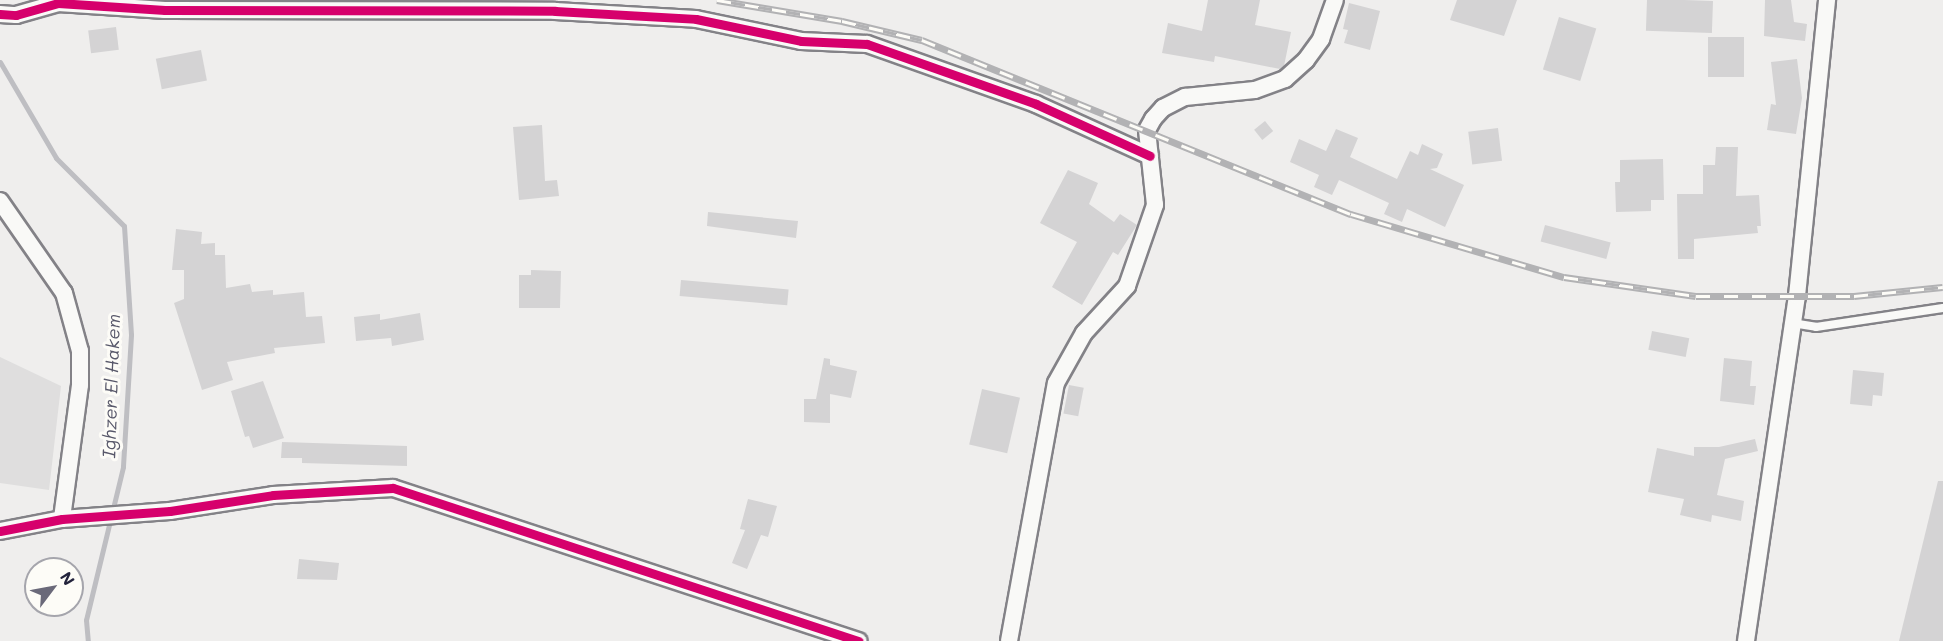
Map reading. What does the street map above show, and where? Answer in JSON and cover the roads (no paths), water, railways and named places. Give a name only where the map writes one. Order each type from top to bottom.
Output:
[{"type":"street","points":[[1009,641],[1056,383],[1084,333],[1127,286],[1155,204],[1147,130],[1162,108],[1185,97],[1255,90],[1285,79],[1321,39],[1335,0]]},
{"type":"street","points":[[1746,641],[1791,323],[1827,0]]},
{"type":"street","points":[[0,14],[16,15],[58,3],[165,10],[555,11],[696,19],[801,41],[867,44],[1036,104],[1150,156]]},
{"type":"street","points":[[0,201],[64,293],[80,351],[80,385],[62,519]]},
{"type":"street","points":[[0,531],[62,519],[170,512],[273,495],[393,488],[858,641]]},
{"type":"lane","points":[[1791,323],[1816,327],[1943,308]]},
{"type":"waterway","name":"Ighzer El Hakem","points":[[0,62],[56,158],[124,226],[131,335],[123,467],[86,620],[88,641]]},
{"type":"railway","points":[[717,0],[842,21],[922,40],[1351,214],[1564,277],[1696,296],[1854,296],[1943,287]]}]
